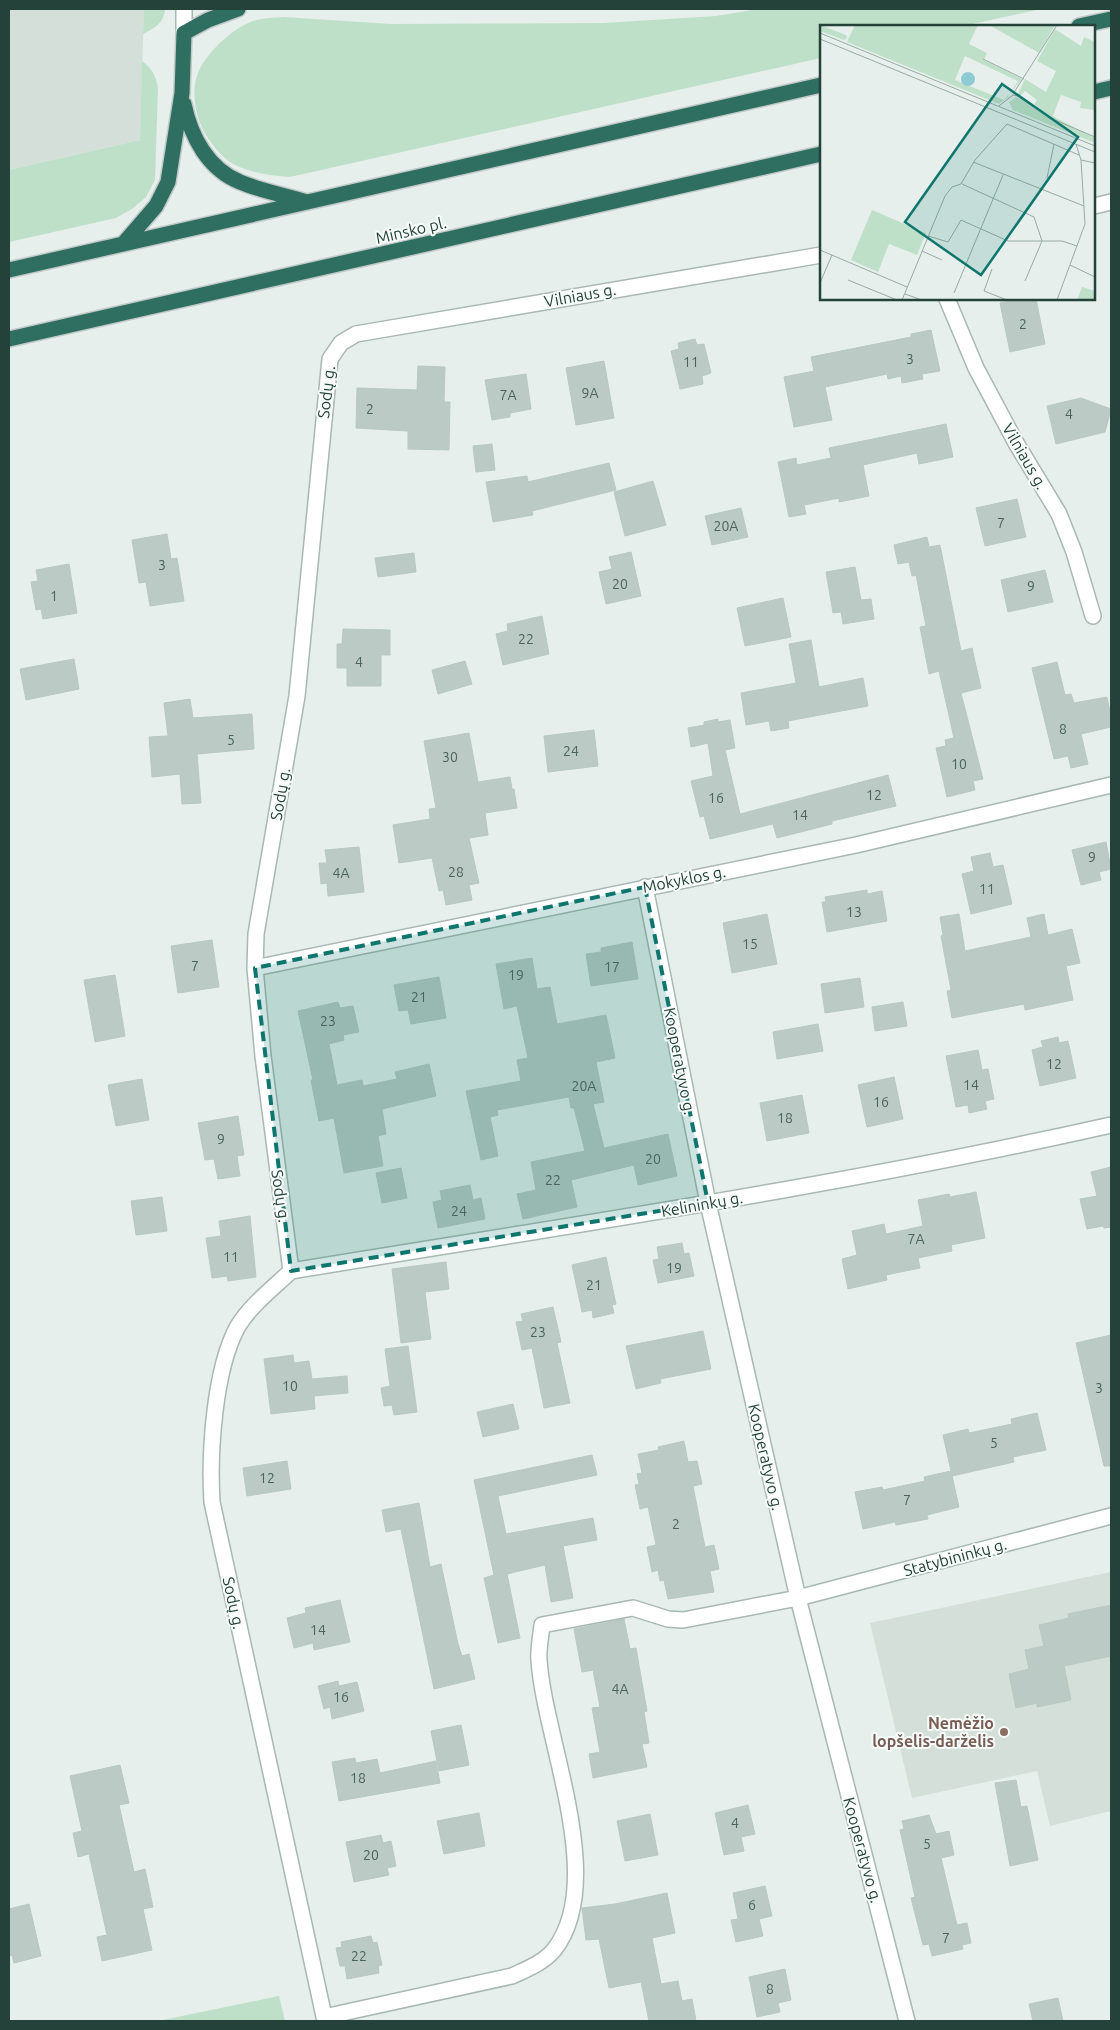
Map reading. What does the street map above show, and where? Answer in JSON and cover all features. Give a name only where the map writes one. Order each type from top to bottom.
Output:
[{"type":"highway","points":[[124,243],[156,206],[168,182],[182,93],[184,33],[208,20],[238,9]]},
{"type":"highway","points":[[1084,25],[1111,19]]},
{"type":"highway","points":[[9,270],[820,85]]},
{"type":"highway","points":[[1095,92],[1111,88]]},
{"type":"highway","points":[[182,93],[187,117],[196,143],[219,169],[240,182],[308,202]]},
{"type":"highway","name":"Minsko pl.","points":[[9,339],[820,154]]},
{"type":"street","points":[[184,9],[184,33]]},
{"type":"street","points":[[1095,206],[1111,202]]},
{"type":"street","name":"Vilniaus g.","points":[[341,343],[356,334],[820,254]]},
{"type":"street","name":"Vilniaus g.","points":[[947,300],[976,368],[1016,443],[1059,514],[1074,552],[1093,616]]},
{"type":"street","name":"Sodų g.","points":[[325,2019],[212,1502],[210,1475],[216,1404],[225,1358],[238,1326],[259,1300],[291,1271],[264,1056],[255,968],[256,934],[297,696],[328,372],[330,359],[341,343]]},
{"type":"street","name":"Mokyklos g.","points":[[255,968],[856,845],[1111,785]]},
{"type":"street","name":"Kooperatyvo g.","points":[[645,887],[708,1203],[798,1598],[907,2021]]},
{"type":"street","name":"Kelininkų g.","points":[[291,1271],[708,1203],[998,1150],[1111,1124]]},
{"type":"street","name":"Statybininkų g.","points":[[325,2019],[512,1976],[535,1965],[553,1951],[564,1935],[574,1897],[575,1859],[567,1796],[548,1717],[539,1659],[542,1625],[633,1608],[668,1619],[683,1620],[798,1598],[1111,1516]]},
{"type":"highlighted area","points":[[645,887],[708,1203],[291,1271],[255,968]]},
{"type":"shaded area","points":[[9,9],[144,9],[140,140],[9,170]]},
{"type":"shaded area","name":"Nemėžio lopšelis-darželis","points":[[1111,1572],[1111,1811],[1050,1826],[1037,1771],[912,1798],[870,1623]]},
{"type":"green space","points":[[144,9],[165,9],[161,21],[143,34]]},
{"type":"green space","points":[[759,9],[1041,9],[968,25],[820,25],[820,58],[290,177],[255,172],[235,165],[226,159],[202,129],[196,106],[195,83],[204,61],[232,33],[246,24],[259,19],[283,17],[391,24],[603,23],[716,16]]},
{"type":"green space","points":[[142,61],[153,73],[158,88],[155,180],[146,197],[132,209],[116,218],[9,242],[9,170],[140,140]]},
{"type":"green space","points":[[279,1996],[285,2021],[158,2021]]},
{"type":"building","points":[[1014,300],[1036,300],[1045,344],[1010,352],[1000,303]]},
{"type":"building","points":[[931,330],[940,371],[922,374],[923,379],[902,383],[901,376],[888,379],[887,374],[825,387],[832,420],[794,427],[784,377],[814,371],[811,357],[911,337],[911,334]]},
{"type":"building","points":[[695,339],[697,345],[704,344],[711,373],[702,376],[703,384],[680,389],[671,351],[679,349],[678,343]]},
{"type":"building","points":[[604,361],[614,418],[576,425],[566,368]]},
{"type":"building","points":[[418,366],[445,367],[444,402],[450,402],[449,450],[408,449],[408,431],[356,428],[357,388],[417,390]]},
{"type":"building","points":[[526,374],[531,409],[510,413],[510,417],[492,420],[485,380]]},
{"type":"building","points":[[1081,398],[1111,409],[1105,432],[1056,444],[1047,406]]},
{"type":"building","points":[[946,424],[953,457],[919,464],[917,453],[863,465],[869,496],[839,502],[839,498],[804,505],[806,514],[789,517],[778,462],[796,458],[797,465],[831,458],[829,448]]},
{"type":"building","points":[[492,444],[495,470],[476,472],[473,446]]},
{"type":"building","points":[[609,463],[616,490],[532,511],[533,515],[493,522],[486,482],[527,476],[528,482]]},
{"type":"building","points":[[653,481],[666,525],[625,536],[614,492]]},
{"type":"building","points":[[1017,499],[1026,537],[985,546],[976,508]]},
{"type":"building","points":[[741,508],[748,537],[712,545],[705,516]]},
{"type":"building","points":[[167,534],[171,559],[177,558],[184,601],[150,606],[146,582],[139,583],[132,540]]},
{"type":"building","points":[[927,537],[929,547],[940,545],[961,651],[972,648],[981,688],[961,693],[983,779],[973,781],[975,790],[947,797],[936,748],[946,746],[945,740],[954,738],[939,671],[929,674],[920,627],[926,626],[916,575],[912,576],[909,562],[898,564],[894,545]]},
{"type":"building","points":[[631,552],[641,596],[606,604],[599,572],[612,569],[609,557]]},
{"type":"building","points":[[414,553],[416,572],[378,577],[375,558]]},
{"type":"building","points":[[69,564],[77,613],[43,619],[41,609],[36,610],[31,582],[38,581],[36,570]]},
{"type":"building","points":[[855,567],[861,600],[871,599],[874,619],[843,624],[841,612],[833,613],[826,572]]},
{"type":"building","points":[[1045,570],[1053,602],[1008,612],[1001,580]]},
{"type":"building","points":[[783,598],[791,637],[745,646],[737,608]]},
{"type":"building","points":[[542,616],[549,654],[503,665],[496,634],[508,631],[507,624]]},
{"type":"building","points":[[343,629],[390,630],[390,655],[381,655],[381,686],[347,686],[347,668],[337,668],[337,644],[342,644]]},
{"type":"building","points":[[811,640],[819,687],[863,678],[868,706],[788,721],[789,728],[771,731],[769,721],[746,725],[741,693],[796,683],[789,644]]},
{"type":"building","points":[[74,659],[79,689],[26,700],[20,669]]},
{"type":"building","points":[[465,661],[472,684],[438,694],[432,670]]},
{"type":"building","points":[[1057,662],[1065,695],[1071,694],[1074,703],[1107,697],[1111,717],[1111,727],[1081,734],[1088,764],[1071,768],[1068,756],[1054,759],[1032,668]]},
{"type":"building","points":[[190,699],[193,718],[252,714],[254,749],[197,754],[201,803],[182,804],[180,774],[152,777],[149,737],[168,736],[164,703]]},
{"type":"building","points":[[718,719],[718,722],[730,720],[735,748],[725,750],[740,814],[888,775],[896,806],[832,821],[832,824],[777,838],[773,824],[710,839],[704,816],[700,817],[691,781],[713,776],[708,743],[691,747],[688,728],[704,725],[704,722]]},
{"type":"building","points":[[594,730],[598,766],[548,772],[544,736]]},
{"type":"building","points":[[469,733],[478,782],[510,777],[517,808],[485,813],[488,835],[469,838],[479,883],[469,885],[472,900],[446,905],[443,890],[439,891],[432,858],[399,863],[393,825],[430,819],[429,809],[436,808],[424,741]]},
{"type":"building","points":[[1106,842],[1111,869],[1099,872],[1101,880],[1081,885],[1072,850]]},
{"type":"building","points":[[359,847],[364,892],[328,896],[327,883],[321,884],[319,863],[327,863],[325,850]]},
{"type":"building","points":[[990,853],[993,867],[1003,865],[1012,904],[971,914],[962,874],[974,871],[971,857]]},
{"type":"building","points":[[867,890],[867,894],[882,891],[887,921],[827,932],[822,902],[826,902],[825,897]]},
{"type":"building","points":[[767,914],[777,964],[732,973],[723,923]]},
{"type":"building","points":[[959,914],[965,951],[1031,937],[1027,918],[1044,914],[1048,935],[1072,929],[1080,963],[1066,966],[1073,1000],[1025,1010],[1024,1004],[952,1018],[947,991],[951,990],[941,936],[943,935],[940,917]]},
{"type":"building","points":[[212,940],[219,987],[178,993],[171,946]]},
{"type":"building","points":[[632,942],[638,979],[591,986],[586,954],[601,952],[601,948]]},
{"type":"building","points":[[532,958],[537,989],[550,987],[557,1024],[606,1015],[615,1058],[596,1062],[604,1102],[593,1104],[604,1148],[668,1134],[677,1176],[638,1185],[634,1165],[571,1180],[577,1207],[523,1219],[517,1194],[536,1190],[531,1162],[585,1151],[574,1108],[571,1108],[569,1097],[497,1110],[498,1115],[490,1117],[498,1156],[481,1160],[466,1091],[521,1081],[517,1060],[528,1058],[517,1006],[504,1009],[496,964]]},
{"type":"building","points":[[115,975],[125,1036],[95,1042],[84,980]]},
{"type":"building","points":[[439,977],[446,1018],[411,1024],[408,1010],[399,1011],[394,985]]},
{"type":"building","points":[[860,978],[864,1007],[825,1013],[821,984]]},
{"type":"building","points":[[338,1002],[340,1008],[353,1006],[359,1032],[343,1035],[344,1040],[329,1044],[337,1085],[362,1080],[363,1086],[397,1079],[395,1072],[429,1064],[436,1096],[382,1109],[386,1134],[378,1136],[383,1166],[344,1173],[334,1118],[319,1121],[311,1080],[313,1080],[298,1011]]},
{"type":"building","points":[[903,1002],[907,1026],[875,1031],[872,1007]]},
{"type":"building","points":[[818,1024],[823,1051],[777,1059],[773,1032]]},
{"type":"building","points":[[1058,1037],[1059,1043],[1068,1041],[1076,1078],[1040,1086],[1032,1050],[1043,1047],[1041,1041]]},
{"type":"building","points":[[978,1050],[982,1070],[988,1069],[994,1099],[985,1101],[987,1109],[969,1113],[968,1105],[956,1107],[946,1056]]},
{"type":"building","points":[[894,1077],[903,1119],[867,1127],[858,1085]]},
{"type":"building","points":[[142,1079],[149,1120],[116,1126],[108,1085]]},
{"type":"building","points":[[802,1095],[809,1133],[767,1141],[760,1103]]},
{"type":"building","points":[[238,1116],[244,1155],[237,1156],[240,1176],[218,1179],[214,1159],[205,1160],[198,1123]]},
{"type":"building","points":[[1111,1167],[1111,1227],[1104,1228],[1103,1226],[1087,1229],[1080,1199],[1097,1196],[1091,1172]]},
{"type":"building","points":[[401,1168],[407,1198],[382,1203],[376,1173]]},
{"type":"building","points":[[470,1185],[473,1200],[481,1198],[485,1219],[438,1228],[433,1202],[442,1200],[440,1191]]},
{"type":"building","points":[[976,1192],[985,1238],[951,1245],[952,1251],[918,1258],[920,1268],[886,1275],[887,1280],[848,1289],[842,1259],[857,1255],[852,1231],[884,1224],[886,1234],[923,1226],[918,1200],[949,1194],[950,1197]]},
{"type":"building","points":[[162,1197],[167,1231],[136,1235],[131,1201]]},
{"type":"building","points":[[250,1216],[256,1277],[228,1281],[227,1276],[212,1278],[206,1238],[221,1236],[219,1221]]},
{"type":"building","points":[[682,1243],[684,1254],[689,1253],[694,1276],[658,1283],[653,1260],[659,1259],[657,1247]]},
{"type":"building","points":[[606,1257],[616,1304],[612,1305],[614,1313],[593,1318],[592,1310],[582,1312],[572,1265]]},
{"type":"building","points":[[446,1262],[449,1289],[425,1292],[431,1339],[401,1343],[392,1269]]},
{"type":"building","points":[[553,1307],[561,1342],[557,1343],[570,1403],[544,1408],[532,1348],[522,1350],[516,1322],[523,1321],[521,1314]]},
{"type":"building","points":[[703,1331],[711,1369],[660,1379],[661,1383],[636,1389],[626,1346]]},
{"type":"building","points":[[1111,1335],[1111,1466],[1104,1466],[1076,1343]]},
{"type":"building","points":[[408,1346],[417,1412],[394,1415],[392,1405],[384,1406],[381,1388],[390,1386],[385,1349]]},
{"type":"building","points":[[293,1355],[294,1363],[309,1361],[312,1379],[347,1376],[348,1393],[314,1396],[315,1409],[271,1414],[264,1359]]},
{"type":"building","points":[[513,1404],[519,1429],[483,1437],[477,1412]]},
{"type":"building","points":[[1037,1413],[1046,1450],[1013,1457],[1014,1462],[952,1476],[959,1507],[927,1515],[928,1519],[896,1525],[895,1522],[863,1529],[855,1492],[882,1487],[883,1490],[925,1481],[924,1477],[951,1471],[943,1435],[968,1429],[969,1433],[1012,1424],[1011,1419]]},
{"type":"building","points":[[684,1441],[688,1462],[697,1461],[702,1484],[693,1486],[705,1547],[714,1545],[719,1569],[710,1571],[714,1592],[668,1599],[664,1580],[660,1581],[658,1570],[652,1572],[647,1547],[656,1545],[648,1507],[640,1509],[635,1485],[639,1484],[637,1474],[642,1473],[638,1454],[659,1450],[658,1447]]},
{"type":"building","points":[[592,1455],[597,1475],[498,1496],[506,1534],[593,1518],[597,1540],[563,1546],[573,1598],[551,1602],[545,1565],[507,1574],[520,1638],[498,1643],[484,1578],[494,1575],[474,1480]]},
{"type":"building","points":[[287,1461],[291,1489],[247,1496],[243,1468]]},
{"type":"building","points":[[419,1503],[430,1567],[441,1564],[458,1644],[462,1656],[469,1654],[475,1679],[434,1689],[401,1529],[386,1532],[382,1510]]},
{"type":"building","points":[[340,1600],[350,1642],[314,1650],[313,1643],[294,1648],[287,1618],[306,1613],[305,1608]]},
{"type":"building","points":[[1111,1605],[1111,1656],[1064,1666],[1071,1700],[1037,1707],[1037,1703],[1016,1708],[1009,1674],[1029,1669],[1025,1650],[1044,1646],[1039,1625],[1069,1618],[1068,1614]]},
{"type":"building","points":[[624,1619],[630,1649],[636,1648],[647,1711],[644,1712],[649,1743],[642,1744],[647,1767],[593,1778],[589,1754],[600,1752],[592,1708],[600,1707],[593,1670],[582,1672],[574,1629]]},
{"type":"building","points":[[338,1681],[339,1686],[357,1682],[364,1711],[332,1719],[330,1707],[324,1709],[318,1686]]},
{"type":"building","points":[[461,1725],[469,1765],[439,1771],[431,1731]]},
{"type":"building","points":[[355,1758],[356,1763],[377,1759],[380,1773],[436,1761],[440,1783],[339,1801],[332,1762]]},
{"type":"building","points":[[120,1765],[129,1803],[119,1805],[134,1872],[145,1869],[153,1907],[143,1909],[152,1950],[102,1961],[97,1937],[107,1935],[89,1854],[78,1857],[73,1833],[82,1831],[70,1776]]},
{"type":"building","points":[[1016,1780],[1021,1807],[1027,1806],[1038,1860],[1010,1866],[995,1783]]},
{"type":"building","points":[[748,1805],[755,1834],[741,1837],[744,1851],[724,1855],[715,1813]]},
{"type":"building","points":[[479,1813],[485,1846],[444,1854],[437,1821]]},
{"type":"building","points":[[650,1814],[658,1855],[625,1861],[617,1821]]},
{"type":"building","points":[[929,1815],[936,1834],[949,1831],[954,1855],[941,1858],[957,1925],[967,1923],[971,1943],[962,1945],[963,1949],[932,1956],[929,1944],[923,1945],[911,1898],[915,1897],[900,1830],[904,1829],[902,1821]]},
{"type":"building","points":[[381,1835],[383,1843],[391,1841],[396,1866],[387,1868],[389,1875],[354,1882],[346,1842]]},
{"type":"building","points":[[765,1886],[772,1916],[759,1919],[763,1936],[736,1942],[731,1920],[738,1919],[733,1893]]},
{"type":"building","points":[[667,1893],[675,1933],[652,1938],[661,1984],[678,1981],[682,2001],[692,1999],[696,2021],[649,2021],[641,1982],[609,1988],[599,1939],[586,1940],[582,1908],[615,1904]]},
{"type":"building","points":[[29,1904],[41,1956],[14,1963],[12,1955],[9,1956],[9,1909]]},
{"type":"building","points":[[371,1936],[373,1943],[377,1942],[382,1965],[378,1966],[379,1973],[347,1979],[345,1966],[340,1966],[336,1948],[342,1947],[341,1942]]},
{"type":"building","points":[[785,1969],[791,2000],[778,2003],[780,2012],[757,2017],[749,1977]]},
{"type":"building","points":[[1058,1998],[1063,2021],[1033,2021],[1029,2004]]},
{"type":"place","name":"Nemėžio lopšelis-darželis","points":[[1004,1732]]}]
